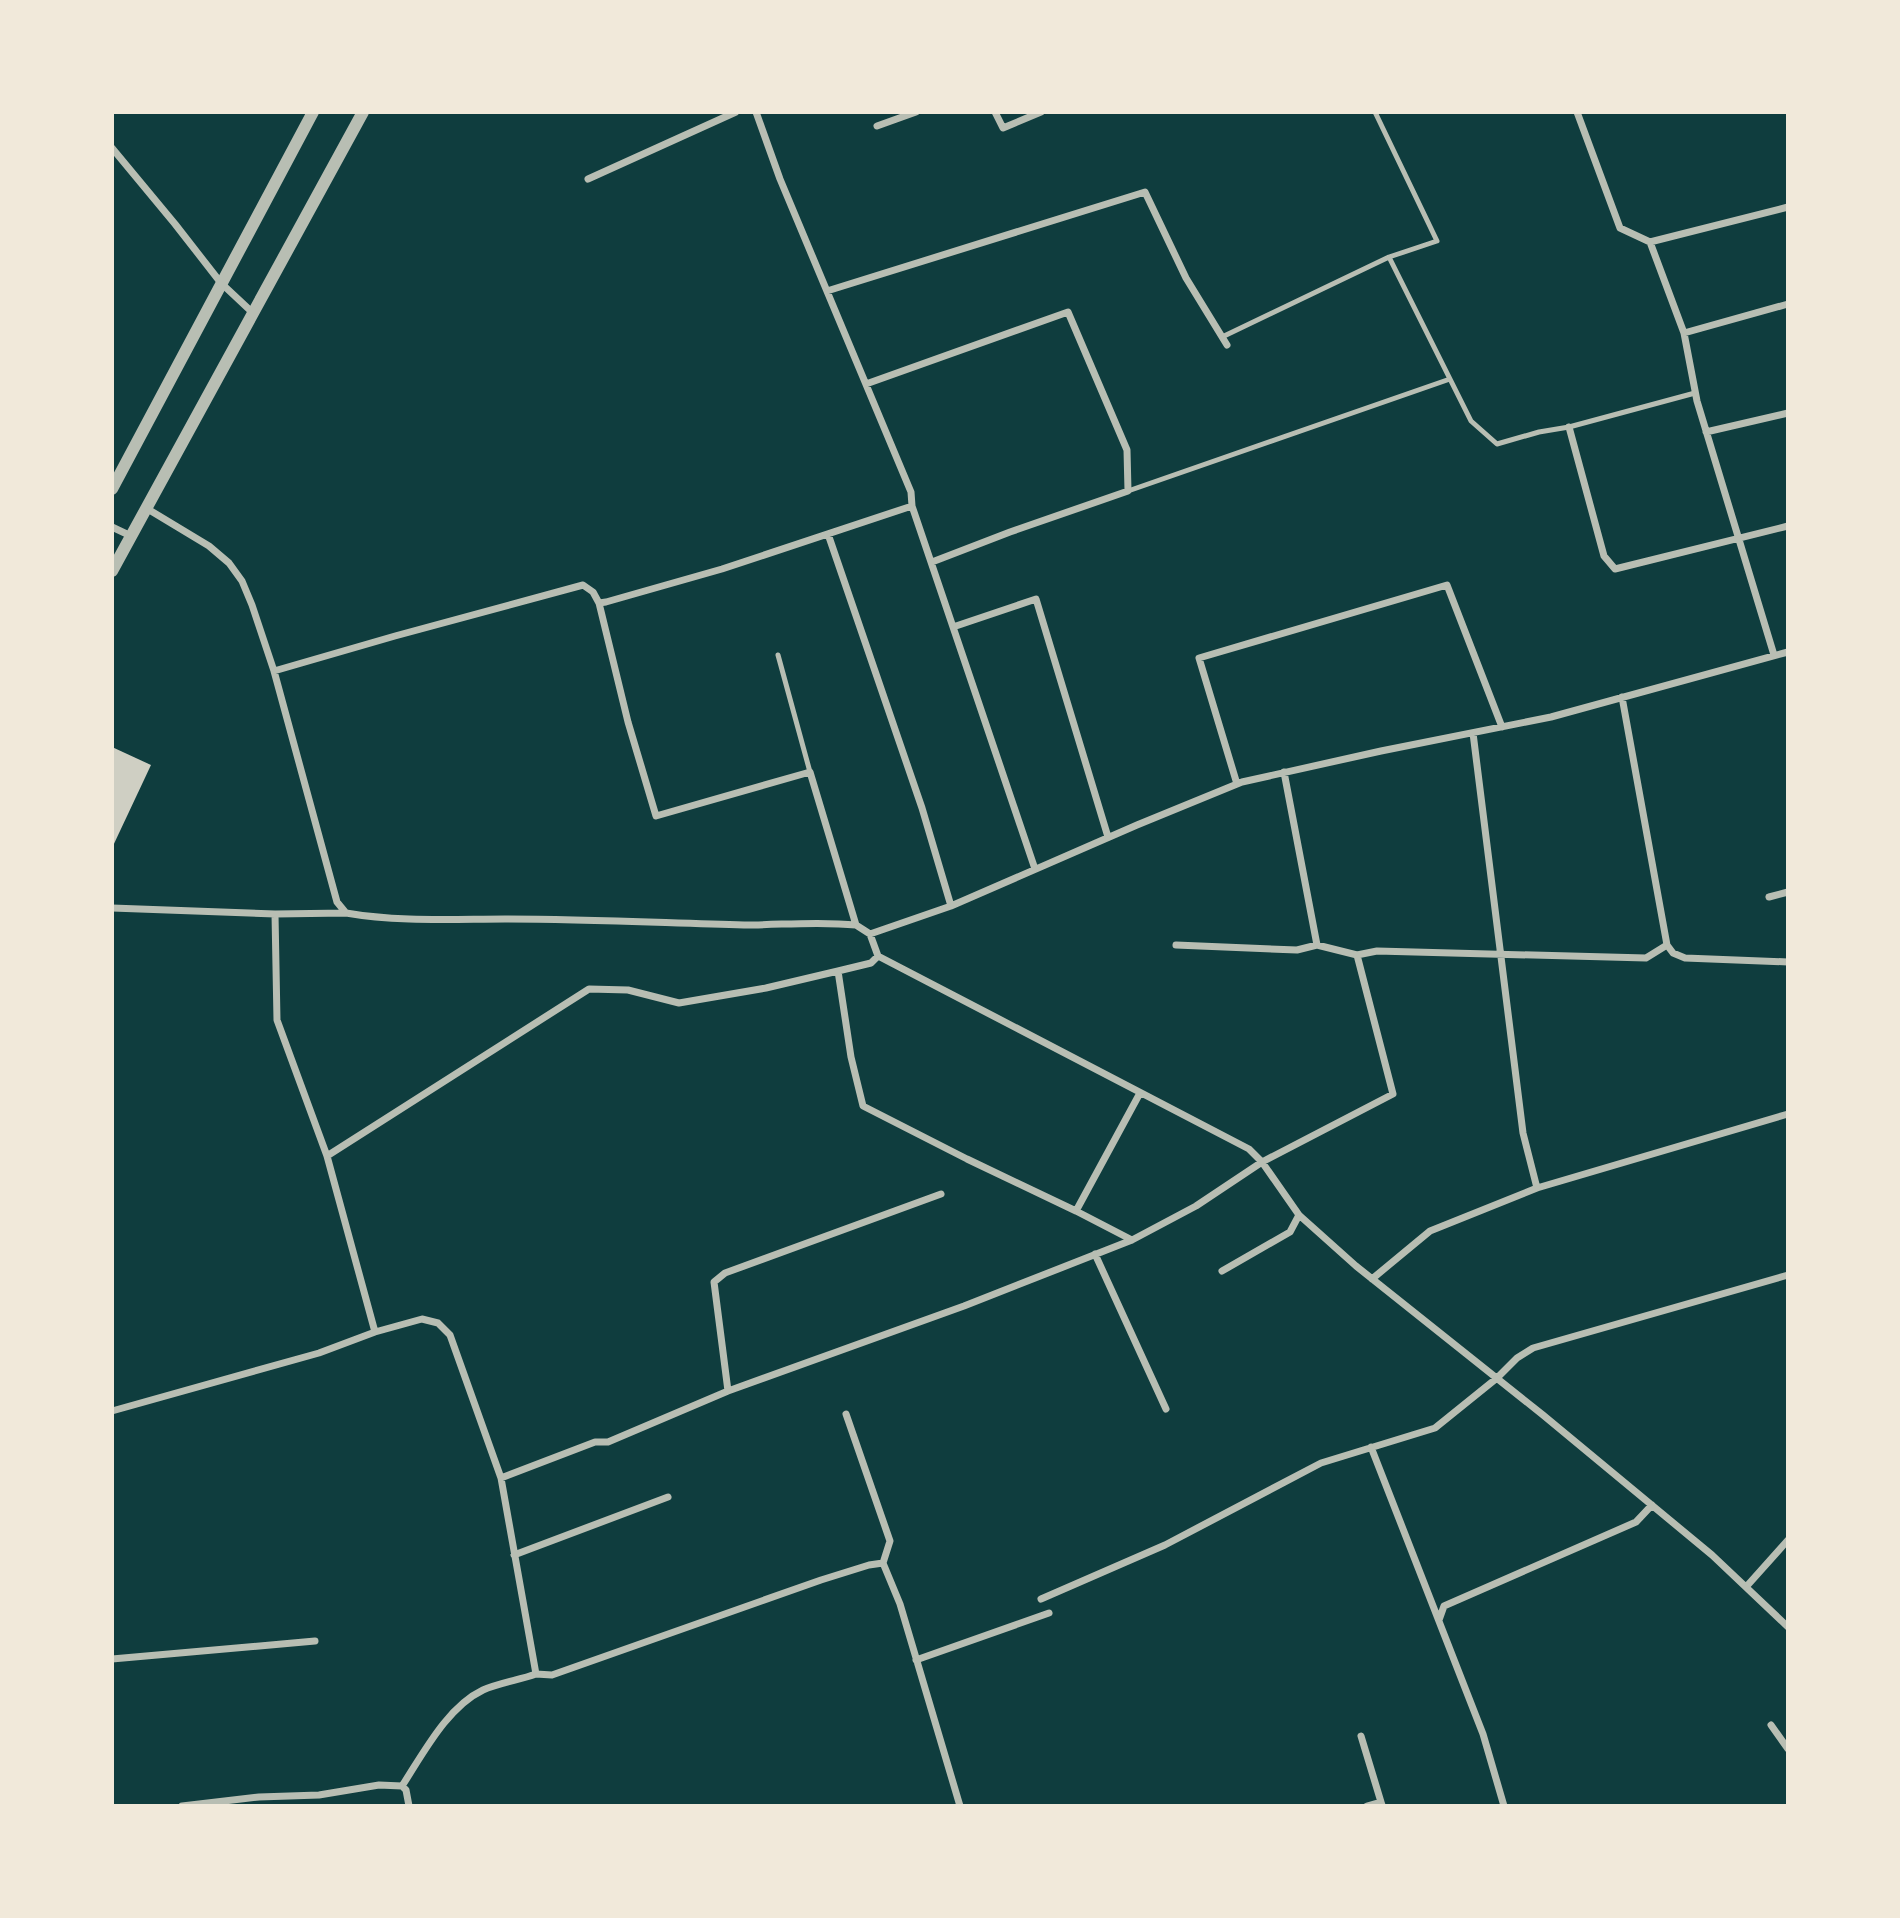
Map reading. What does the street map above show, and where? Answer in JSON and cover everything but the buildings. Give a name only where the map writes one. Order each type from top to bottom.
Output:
[{"type":"street","points":[[112,489],[313,112]]},
{"type":"street","points":[[112,570],[363,112]]},
{"type":"street","points":[[589,179],[736,112]]},
{"type":"street","points":[[756,112],[780,179],[911,492],[912,506],[1035,869]]},
{"type":"street","points":[[877,126],[916,112]]},
{"type":"street","points":[[995,112],[1003,128],[1041,112]]},
{"type":"street","points":[[1577,112],[1620,228],[1650,242],[1788,207]]},
{"type":"street","points":[[112,148],[221,283],[254,314]]},
{"type":"street","points":[[827,291],[1145,192],[1186,278],[1227,345]]},
{"type":"street","points":[[1650,242],[1684,333],[1695,393],[1774,655]]},
{"type":"street","points":[[1684,333],[1788,304]]},
{"type":"street","points":[[866,384],[1068,313],[1127,450],[1128,491],[932,562]]},
{"type":"street","points":[[1706,432],[1788,413]]},
{"type":"street","points":[[1569,427],[1604,556],[1615,569],[1788,526]]},
{"type":"street","points":[[599,603],[722,569],[912,506]]},
{"type":"street","points":[[146,508],[192,535],[229,563],[242,581],[253,605],[274,671],[337,902],[346,913]]},
{"type":"street","points":[[112,527],[131,536]]},
{"type":"street","points":[[828,534],[917,795],[951,906]]},
{"type":"street","points":[[274,671],[583,585],[593,592],[599,603],[628,722],[656,816],[810,772],[856,925]]},
{"type":"street","points":[[1237,784],[1199,658],[1447,585],[1502,727]]},
{"type":"street","points":[[953,626],[1036,599],[1108,838]]},
{"type":"street","points":[[870,934],[951,906],[1237,784],[1381,751],[1551,718],[1788,652]]},
{"type":"street","points":[[1622,697],[1667,945],[1674,953],[1685,957],[1788,962]]},
{"type":"street","points":[[1474,733],[1523,1133],[1537,1188]]},
{"type":"street","points":[[1284,772],[1317,945]]},
{"type":"street","points":[[1769,897],[1788,892]]},
{"type":"street","points":[[112,908],[275,914],[346,913],[445,919],[772,925],[816,922],[856,925],[870,934],[878,956],[1250,1149],[1299,1215],[1373,1279],[1712,1555],[1788,1627]]},
{"type":"street","points":[[275,914],[277,1020],[327,1156],[375,1332]]},
{"type":"street","points":[[1176,945],[1297,950],[1317,945],[1357,955],[1377,950],[1646,958],[1667,945]]},
{"type":"street","points":[[501,1478],[595,1442],[608,1442],[728,1391],[964,1306],[1132,1240],[1196,1206],[1262,1162],[1393,1094],[1357,955]]},
{"type":"street","points":[[327,1156],[589,989],[628,990],[679,1003],[766,988],[838,971],[871,963],[878,956]]},
{"type":"street","points":[[838,971],[851,1057],[863,1106],[1132,1240]]},
{"type":"street","points":[[1076,1211],[1140,1093]]},
{"type":"street","points":[[1373,1279],[1430,1231],[1537,1188],[1788,1114]]},
{"type":"street","points":[[728,1391],[714,1282],[725,1273],[941,1194]]},
{"type":"street","points":[[1222,1271],[1290,1232],[1299,1215]]},
{"type":"street","points":[[1096,1254],[1166,1409]]},
{"type":"street","points":[[1041,1599],[1165,1545],[1321,1463],[1435,1428],[1497,1378],[1517,1358],[1533,1348],[1788,1275]]},
{"type":"street","points":[[112,1410],[319,1353],[375,1332],[422,1319],[438,1323],[450,1335],[501,1478],[536,1675]]},
{"type":"street","points":[[846,1414],[890,1541],[883,1563],[900,1604],[960,1806]]},
{"type":"street","points":[[1371,1447],[1483,1734],[1504,1806]]},
{"type":"street","points":[[514,1555],[668,1497]]},
{"type":"street","points":[[1439,1620],[1444,1606],[1636,1522],[1652,1505]]},
{"type":"street","points":[[1746,1587],[1788,1540]]},
{"type":"street","points":[[402,1786],[456,1709],[482,1690],[536,1675],[552,1675],[821,1580],[869,1564],[883,1563]]},
{"type":"street","points":[[916,1660],[1049,1613]]},
{"type":"street","points":[[112,1659],[315,1641]]},
{"type":"street","points":[[1771,1725],[1788,1749]]},
{"type":"street","points":[[1362,1735],[1382,1804],[1367,1806]]},
{"type":"street","points":[[182,1806],[259,1802],[379,1785],[402,1786],[407,1790],[409,1806]]},
{"type":"lane","points":[[1222,337],[1389,257],[1437,241],[1375,112]]},
{"type":"lane","points":[[1389,257],[1471,421],[1497,444],[1695,393]]},
{"type":"lane","points":[[1128,491],[1450,379]]},
{"type":"lane","points":[[778,656],[810,772]]}]
